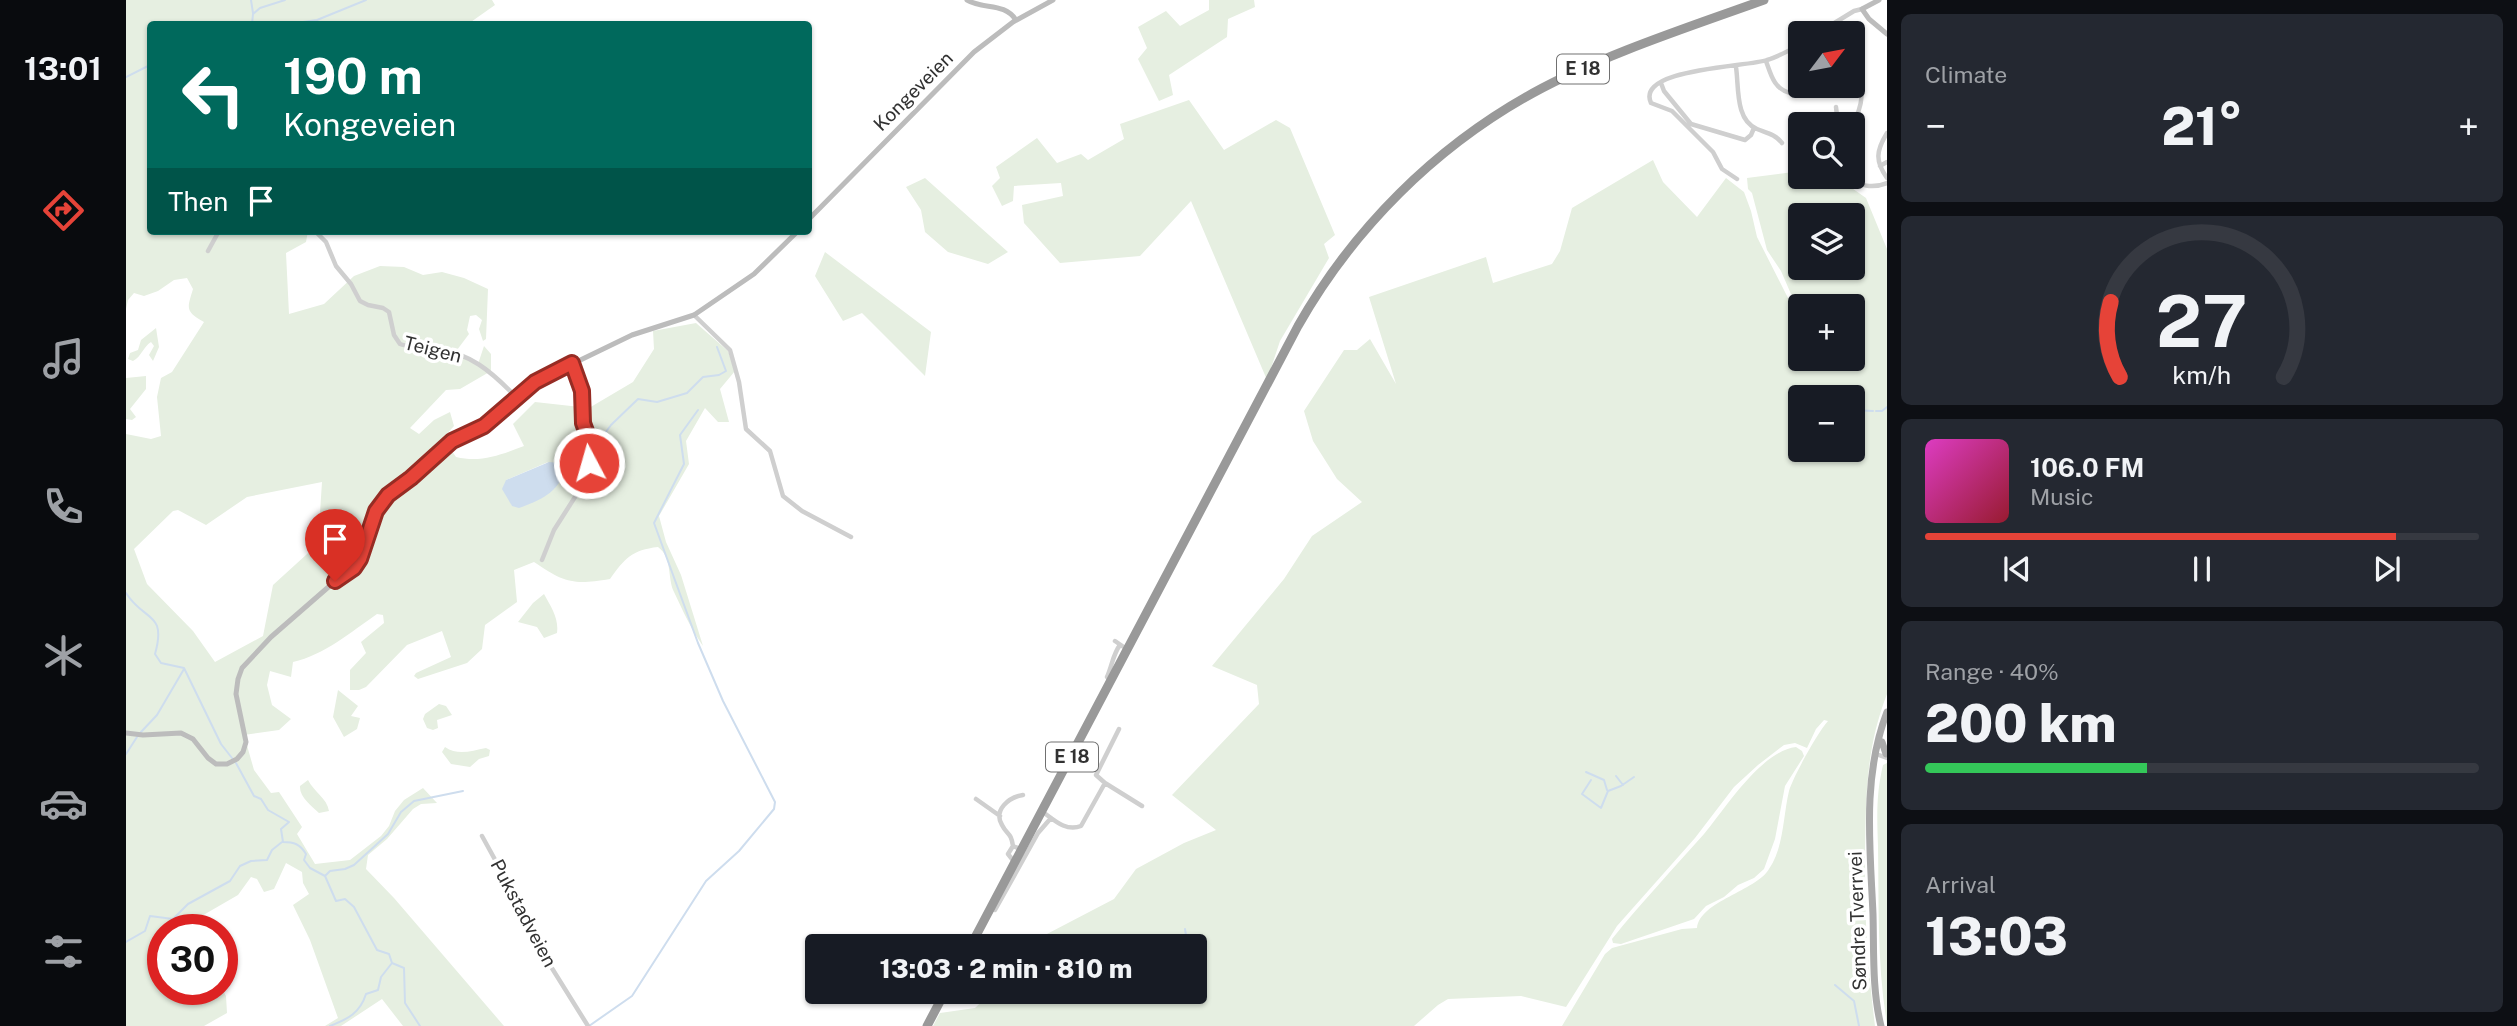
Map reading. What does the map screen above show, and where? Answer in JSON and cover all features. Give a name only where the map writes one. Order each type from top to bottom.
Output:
[{"type":"highway","name":"E 18","points":[[976,934],[1018,848],[1047,815],[1111,682],[1124,648],[1307,312],[1351,248],[1400,192],[1465,137],[1533,93],[1601,62],[1764,0]]},
{"type":"highway","points":[[927,1026],[939,1004]]},
{"type":"main road","points":[[967,0],[1004,9],[1016,20]]},
{"type":"main road","name":"Kongeveien","points":[[812,216],[969,57],[1016,20],[1053,0]]},
{"type":"main road","points":[[1879,0],[1864,8],[1872,22],[1887,34]]},
{"type":"main road","points":[[126,733],[181,733],[193,739],[212,761],[222,765],[237,759],[244,749],[246,739],[237,706],[236,686],[239,674],[247,660],[333,583],[354,568],[363,552],[376,511],[385,499],[444,446],[484,426],[538,379],[632,335],[694,315],[754,274],[794,235]]},
{"type":"main road","name":"Søndre Tverrvei","points":[[1881,1026],[1875,986],[1869,794],[1882,755],[1887,712]]},
{"type":"main road","name":"Søndre Tverrvei","points":[[1882,755],[1887,722]]},
{"type":"street","points":[[1839,21],[1864,8]]},
{"type":"street","points":[[1737,179],[1722,169],[1713,152],[1672,111],[1651,103],[1650,90],[1661,83],[1702,68],[1736,67],[1766,61],[1788,50]]},
{"type":"street","points":[[1766,61],[1772,77],[1782,90],[1788,92]]},
{"type":"street","points":[[1736,67],[1742,113],[1754,128],[1776,136],[1782,143]]},
{"type":"street","points":[[1661,83],[1664,91],[1691,124],[1745,139],[1752,135],[1754,128]]},
{"type":"street","points":[[1836,107],[1837,112]]},
{"type":"street","points":[[1865,185],[1878,186],[1887,181],[1880,166],[1878,149],[1886,133]]},
{"type":"street","points":[[1880,166],[1887,162]]},
{"type":"street","points":[[208,251],[217,235]]},
{"type":"street","name":"Teigen","points":[[319,235],[326,242],[335,267],[351,284],[360,301],[387,310],[395,338],[400,344],[435,348],[468,358],[489,371],[516,397]]},
{"type":"street","points":[[694,315],[730,350],[741,390],[746,429],[770,451],[783,496],[802,511],[851,537]]},
{"type":"street","points":[[542,560],[554,530],[582,486],[591,453],[591,443],[583,423],[582,391],[572,363]]},
{"type":"street","points":[[1115,641],[1124,648]]},
{"type":"street","points":[[1119,729],[1096,772],[1105,783],[1142,806]]},
{"type":"street","points":[[995,910],[1047,815],[1068,828],[1081,826],[1105,783]]},
{"type":"street","points":[[1012,859],[1008,854],[1018,848],[1011,834],[1001,824],[1000,816],[1003,804],[1023,795]]},
{"type":"street","points":[[976,799],[1000,816]]},
{"type":"street","name":"Pukstadveien","points":[[482,836],[510,887],[530,933],[588,1025]]},
{"type":"shaded area","points":[[126,0],[492,0],[495,5],[472,21],[147,21],[147,235],[307,235],[306,242],[286,253],[289,314],[324,304],[354,276],[380,266],[404,267],[423,275],[442,272],[488,289],[486,339],[483,341],[479,329],[482,320],[476,315],[470,316],[467,330],[469,334],[454,354],[478,364],[484,346],[491,354],[491,371],[460,389],[446,390],[410,428],[419,434],[434,420],[450,412],[454,426],[443,438],[456,457],[465,459],[482,459],[524,446],[513,424],[535,402],[589,408],[633,382],[654,349],[653,331],[696,323],[728,351],[735,371],[720,389],[729,422],[718,422],[705,408],[686,441],[689,464],[659,516],[703,646],[674,592],[668,562],[658,547],[635,553],[625,560],[610,579],[597,581],[570,581],[534,562],[514,570],[517,602],[485,625],[482,649],[467,663],[418,679],[414,676],[451,657],[442,631],[407,645],[366,687],[350,690],[350,670],[366,653],[361,642],[384,623],[383,615],[377,614],[326,648],[293,662],[291,677],[270,671],[267,685],[272,705],[291,719],[279,730],[244,735],[254,770],[271,793],[279,792],[302,827],[297,834],[315,864],[350,860],[381,836],[404,800],[423,788],[437,803],[421,804],[413,809],[387,839],[368,855],[366,869],[504,1026],[403,1026],[382,999],[341,1026],[325,1026],[338,1018],[310,940],[293,905],[309,894],[303,883],[302,872],[286,863],[274,889],[264,892],[257,879],[251,877],[238,895],[205,914],[147,914],[147,1005],[227,1005],[227,1013],[204,1026],[126,1026],[126,434],[151,439],[161,436],[157,397],[161,378],[172,372],[204,322],[189,309],[193,289],[187,278],[174,280],[158,291],[144,296],[134,293],[128,300],[126,309]],"holes":[[[548,462],[512,506],[506,480]],[[322,482],[318,544],[273,585],[263,636],[215,662],[193,631],[147,584],[134,549],[173,511],[178,510],[206,525],[247,497]]]},
{"type":"shaded area","points":[[1209,0],[1254,0],[1255,7],[1228,19],[1227,37],[1169,75],[1173,95],[1159,101],[1138,59],[1147,48],[1138,27],[1166,11],[1180,26],[1209,10]]},
{"type":"shaded area","points":[[1189,100],[1224,150],[1276,120],[1290,128],[1335,235],[1324,244],[1329,258],[1280,341],[1267,380],[1191,201],[1140,256],[1060,263],[1024,223],[1022,205],[1063,196],[1061,183],[1014,186],[1013,201],[1002,206],[992,186],[1000,178],[996,167],[1037,138],[1057,163],[1081,154],[1088,160],[1124,139],[1120,124]]},
{"type":"shaded area","points":[[1653,160],[1663,182],[1697,217],[1726,178],[1744,192],[1757,237],[1788,298],[1788,371],[1865,371],[1865,294],[1791,294],[1781,271],[1767,250],[1747,178],[1788,173],[1788,189],[1853,189],[1866,198],[1887,249],[1887,694],[1874,735],[1865,837],[1868,963],[1875,1026],[1562,1026],[1605,954],[1612,948],[1682,929],[1697,928],[1700,919],[1708,910],[1753,884],[1769,869],[1778,851],[1791,784],[1812,744],[1828,721],[1824,720],[1816,729],[1807,748],[1795,743],[1784,745],[1734,787],[1695,838],[1617,926],[1566,1007],[1521,996],[1448,999],[1414,1026],[933,1026],[940,1013],[975,1008],[979,1004],[1207,1004],[1207,934],[1047,934],[1114,899],[1136,869],[1184,843],[1216,830],[1172,795],[1259,704],[1257,685],[1212,666],[1284,579],[1312,536],[1362,502],[1337,479],[1313,441],[1304,411],[1344,350],[1357,350],[1370,339],[1396,384],[1369,297],[1486,257],[1493,283],[1552,264],[1560,251],[1572,208]]},
{"type":"shaded area","points":[[925,178],[1008,252],[988,264],[948,252],[925,232],[921,210],[906,187]]},
{"type":"shaded area","points":[[825,252],[931,332],[925,376],[862,313],[843,321],[815,276]]},
{"type":"shaded area","points":[[156,328],[159,347],[153,361],[149,355],[154,346],[151,342],[136,359],[128,359],[130,353],[138,350],[141,340]]},
{"type":"shaded area","points":[[146,376],[146,389],[130,409],[136,417],[132,420],[126,419],[126,378]]},
{"type":"shaded area","points":[[544,594],[557,622],[557,633],[544,638],[537,627],[518,622]]},
{"type":"shaded area","points":[[338,690],[358,706],[351,716],[360,718],[357,729],[344,737],[333,717]]},
{"type":"shaded area","points":[[439,704],[446,706],[452,715],[437,720],[438,728],[427,728],[423,719],[425,714]]},
{"type":"shaded area","points":[[445,747],[460,752],[486,748],[490,750],[489,756],[479,759],[470,767],[451,764],[442,752]]},
{"type":"shaded area","points":[[1796,747],[1804,756],[1785,786],[1775,839],[1764,869],[1754,878],[1706,906],[1694,919],[1621,944],[1613,943],[1612,939],[1757,770],[1783,751]]},
{"type":"shaded area","points":[[1887,763],[1887,1024],[1880,957],[1877,815],[1883,765]]},
{"type":"shaded area","points":[[308,780],[326,802],[329,811],[319,813],[304,798],[300,786]]},
{"type":"water","points":[[549,462],[559,463],[564,469],[553,490],[519,508],[512,506],[502,489],[506,480]]},
{"type":"waterway","points":[[251,0],[253,13]]},
{"type":"waterway","points":[[252,21],[253,14],[260,8],[285,0]]},
{"type":"waterway","points":[[310,21],[366,0]]},
{"type":"waterway","points":[[126,77],[147,66]]},
{"type":"waterway","points":[[594,448],[611,425],[638,399],[657,402],[687,393],[703,377],[719,375],[726,371],[717,347]]},
{"type":"waterway","points":[[1876,411],[1887,407]]},
{"type":"waterway","points":[[589,1026],[632,996],[706,881],[739,851],[774,809],[775,802],[723,701],[698,643],[654,523],[684,464],[680,435],[698,410]]},
{"type":"waterway","points":[[1865,411],[1873,411]]},
{"type":"waterway","points":[[561,465],[574,452],[588,451]]},
{"type":"waterway","points":[[126,593],[156,623],[158,640],[155,654],[161,663],[184,668],[221,744],[232,758]]},
{"type":"waterway","points":[[141,732],[157,715],[184,669]]},
{"type":"waterway","points":[[126,754],[137,737]]},
{"type":"waterway","points":[[236,763],[254,796],[261,799],[268,810],[289,822],[281,829],[283,842],[294,843],[301,848],[306,854],[304,860],[310,868],[325,876],[336,901],[345,899],[354,907],[377,950],[389,954],[392,963],[404,968],[405,1003],[420,1026]]},
{"type":"waterway","points":[[1586,772],[1604,780],[1607,790]]},
{"type":"waterway","points":[[1616,776],[1623,785]]},
{"type":"waterway","points":[[1591,780],[1582,794],[1601,808],[1608,791],[1634,777]]},
{"type":"waterway","points":[[325,876],[330,871],[354,865],[388,834],[401,812],[414,801],[463,791]]},
{"type":"waterway","points":[[126,942],[145,931],[150,916],[173,919],[188,904],[230,881],[240,866],[251,861],[267,860],[272,850],[282,842]]},
{"type":"waterway","points":[[1185,929],[1186,934]]},
{"type":"waterway","points":[[330,1026],[352,1015],[366,994],[378,990],[381,977],[392,963]]},
{"type":"waterway","points":[[1835,985],[1854,1001],[1859,1026]]},
{"type":"route","points":[[335,581],[354,568],[360,559],[376,511],[388,495],[452,441],[484,426],[535,382],[572,363],[582,391],[583,423],[591,445],[589,463]]}]
